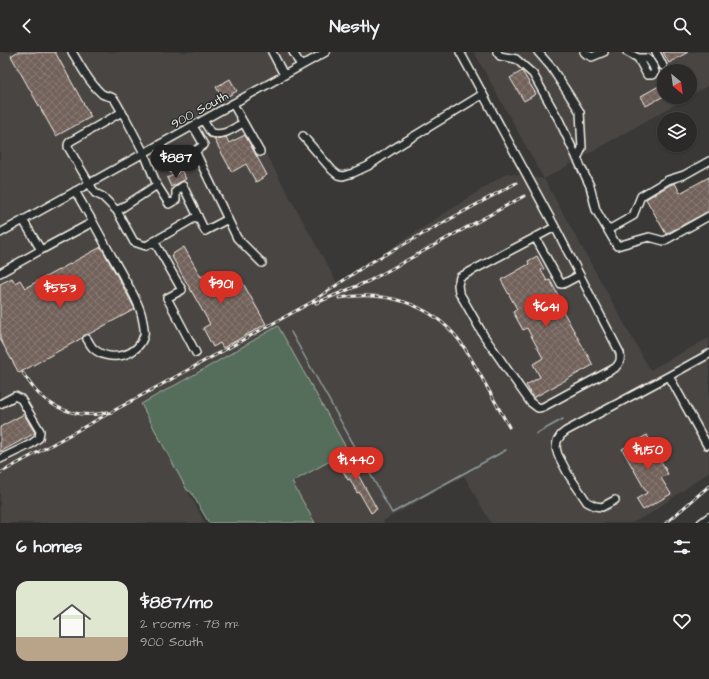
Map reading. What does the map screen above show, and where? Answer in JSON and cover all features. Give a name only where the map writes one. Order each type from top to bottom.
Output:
[{"type":"street","points":[[72,52],[89,80],[102,94],[113,98],[122,112],[169,204],[176,200],[176,191],[183,186],[205,231],[228,218]]},
{"type":"street","points":[[272,52],[284,75]]},
{"type":"street","points":[[293,52],[301,66]]},
{"type":"street","name":"900 South","points":[[0,232],[326,52]]},
{"type":"street","points":[[460,52],[555,226],[620,353],[619,364],[615,368],[543,407],[538,408],[530,402],[484,336],[459,292],[458,284],[460,277],[555,226]]},
{"type":"street","points":[[497,52],[500,56],[516,59],[532,74],[560,120],[590,186],[596,210],[617,246],[648,237],[664,241],[709,216]]},
{"type":"street","points":[[538,52],[551,67],[580,112],[582,148],[577,159]]},
{"type":"street","points":[[584,52],[592,57],[604,52]]},
{"type":"street","points":[[627,52],[638,58]]},
{"type":"street","points":[[656,52],[662,64]]},
{"type":"street","points":[[303,136],[332,170],[342,176],[368,166],[483,94]]},
{"type":"street","points":[[233,104],[260,152]]},
{"type":"street","points":[[122,112],[68,143],[68,147],[95,193],[104,197],[117,211],[134,242],[146,246],[198,216]]},
{"type":"street","points":[[203,120],[211,133],[218,134],[228,131],[243,123]]},
{"type":"street","points":[[193,126],[204,145],[195,150],[237,238],[262,263]]},
{"type":"street","points":[[160,144],[174,170]]},
{"type":"street","points":[[608,230],[633,216],[641,196],[668,180],[684,175],[709,161]]},
{"type":"street","points":[[117,211],[158,185]]},
{"type":"street","points":[[75,191],[131,291],[142,315],[144,334],[140,344],[134,350],[125,355],[113,357],[104,355],[94,349],[87,339]]},
{"type":"street","points":[[23,220],[41,250]]},
{"type":"street","points":[[0,273],[93,222]]},
{"type":"street","points":[[535,237],[561,284],[580,275]]},
{"type":"street","points":[[154,241],[182,290],[167,298],[196,353]]},
{"type":"street","points":[[615,500],[602,507],[595,506],[587,502],[568,474],[558,455],[556,448],[557,441],[566,431],[709,354]]},
{"type":"street","points":[[669,376],[707,445],[709,444]]},
{"type":"street","points":[[0,460],[31,444],[39,438],[40,431],[21,399],[15,396],[1,400]]},
{"type":"street","points":[[701,523],[709,517]]},
{"type":"shaded area","points":[[0,52],[335,52],[239,105],[337,283],[507,173],[544,179],[650,370],[709,338],[709,472],[651,513],[632,523],[491,523],[464,476],[383,521],[384,523],[284,523],[274,330],[141,404],[205,523],[0,523]]},
{"type":"shaded area","points":[[474,52],[709,52],[709,85],[697,92],[697,64],[657,64],[657,104],[676,104],[662,112],[657,112],[657,115],[544,179]]},
{"type":"green space","points":[[278,326],[348,451],[292,482],[315,523],[209,523],[191,492],[187,490],[141,404]]},
{"type":"building","points":[[17,52],[55,52],[91,117],[56,136],[11,56]]},
{"type":"building","points":[[663,52],[688,52],[669,63]]},
{"type":"building","points":[[522,71],[536,94],[524,101],[510,78]]},
{"type":"building","points":[[230,79],[237,91],[223,99],[216,87]]},
{"type":"building","points":[[657,87],[657,100],[646,106],[641,96]]},
{"type":"building","points":[[245,135],[267,175],[256,182],[246,164],[232,172],[214,139],[226,137],[229,143]]},
{"type":"building","points":[[181,170],[186,179],[171,187],[167,178],[177,174]]},
{"type":"building","points":[[709,177],[709,211],[666,234],[646,199],[675,183],[680,193]]},
{"type":"building","points":[[101,247],[135,309],[85,335],[19,373],[0,339],[0,284],[12,278],[15,283],[20,280],[25,288]]},
{"type":"building","points":[[184,247],[201,277],[205,275],[214,292],[240,278],[266,324],[223,348],[220,343],[213,347],[203,328],[210,324],[171,255]]},
{"type":"building","points":[[537,256],[544,269],[541,270],[547,281],[550,280],[558,295],[555,297],[593,365],[533,398],[526,385],[540,377],[533,364],[543,358],[527,328],[523,330],[513,312],[517,309],[501,280],[529,264],[528,261]]},
{"type":"building","points":[[24,414],[35,433],[0,452],[0,427]]},
{"type":"building","points":[[647,435],[668,474],[661,478],[671,494],[643,510],[636,499],[647,493],[622,449]]},
{"type":"building","points":[[346,453],[377,509],[371,513],[359,492],[357,493],[350,479],[348,480],[336,458]]},
{"type":"waterway","points":[[291,332],[392,513],[506,450]]},
{"type":"waterway","points":[[536,434],[563,419]]},
{"type":"railway","points":[[0,473],[312,302],[366,265],[516,183]]},
{"type":"railway","points":[[316,303],[369,281],[524,196]]},
{"type":"railway","points":[[339,298],[356,296],[389,298],[420,308],[434,317],[447,327],[462,344],[509,427]]},
{"type":"railway","points":[[23,373],[40,395],[54,405],[80,414],[89,415],[107,412]]},
{"type":"railway","points":[[666,523],[709,486]]}]
